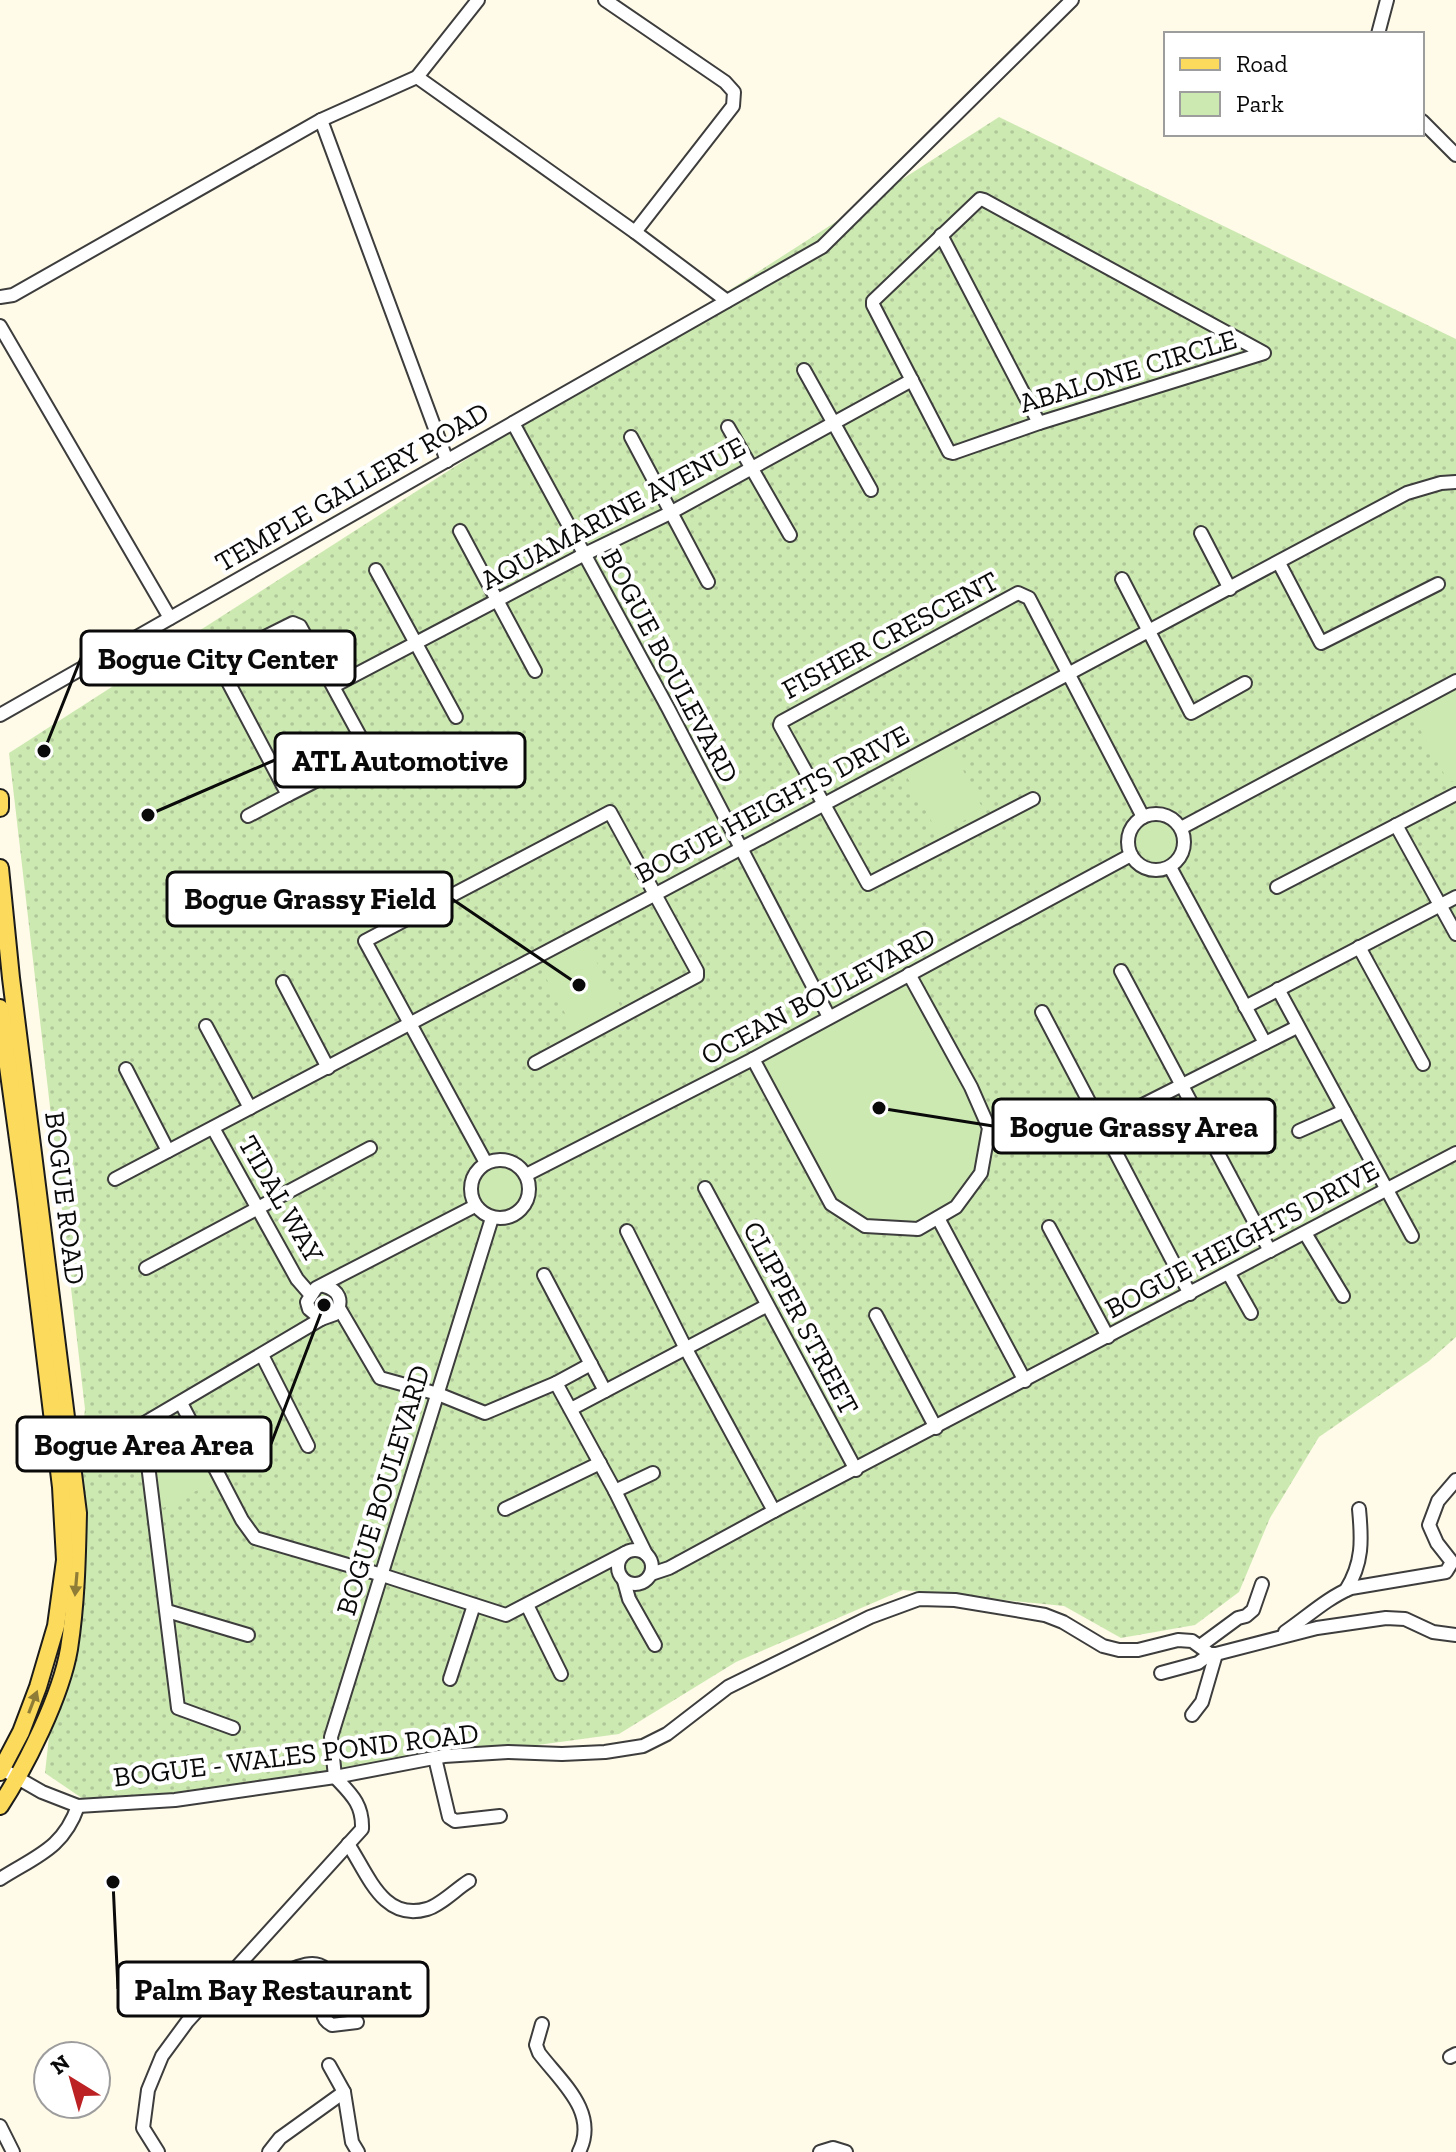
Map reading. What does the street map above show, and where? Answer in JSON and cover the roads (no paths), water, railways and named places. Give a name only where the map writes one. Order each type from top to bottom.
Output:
[{"type":"main road","points":[[0,798],[0,808]]},
{"type":"main road","name":"BOGUE ROAD","points":[[0,868],[78,1513],[77,1576],[69,1652],[53,1703],[6,1773]]},
{"type":"main road","name":"BOGUE ROAD","points":[[0,1806],[6,1773],[38,1687],[56,1626],[65,1560],[59,1473],[1,1010]]},
{"type":"street","points":[[0,297],[13,295],[86,256],[321,120],[417,77],[478,0]]},
{"type":"street","points":[[605,0],[725,82],[734,92],[733,106],[635,232]]},
{"type":"street","name":"TEMPLE GALLERY ROAD","points":[[0,715],[811,253],[831,239],[1072,0]]},
{"type":"street","points":[[1379,32],[1387,0]]},
{"type":"street","points":[[417,77],[727,301]]},
{"type":"street","points":[[321,120],[447,461]]},
{"type":"street","points":[[1424,123],[1456,155]]},
{"type":"street","name":"ABALONE CIRCLE","points":[[977,200],[984,200],[1264,353],[950,453],[873,301],[941,235],[977,200]]},
{"type":"street","points":[[941,235],[1039,423]]},
{"type":"street","points":[[0,326],[170,618]]},
{"type":"street","points":[[804,370],[871,490]]},
{"type":"street","name":"AQUAMARINE AVENUE","points":[[334,686],[583,555],[670,513],[912,380]]},
{"type":"street","name":"BOGUE BOULEVARD","points":[[513,423],[668,708],[829,1017]]},
{"type":"street","points":[[728,427],[790,535]]},
{"type":"street","points":[[631,437],[708,582]]},
{"type":"street","name":"BOGUE HEIGHTS DRIVE","points":[[115,1179],[1407,493],[1456,482]]},
{"type":"street","points":[[460,531],[535,671]]},
{"type":"street","points":[[1201,533],[1230,589]]},
{"type":"street","points":[[1279,563],[1321,643],[1438,584]]},
{"type":"street","points":[[376,570],[456,717]]},
{"type":"street","points":[[1122,579],[1191,713],[1245,683]]},
{"type":"street","name":"FISHER CRESCENT","points":[[824,803],[781,722],[1018,593],[1029,598],[1068,673]]},
{"type":"street","points":[[248,816],[343,767],[367,749],[297,623],[217,661],[288,795]]},
{"type":"street","points":[[1068,673],[1143,817]]},
{"type":"street","points":[[1181,828],[1456,681]]},
{"type":"street","points":[[1277,887],[1456,794]]},
{"type":"street","points":[[824,803],[868,884],[1033,799]]},
{"type":"street","points":[[486,1163],[365,939],[608,813],[697,976],[535,1063]]},
{"type":"street","points":[[1160,814],[1175,821],[1181,828],[1184,845],[1177,861],[1170,867],[1152,870],[1131,855],[1128,847],[1131,830],[1143,817],[1160,814]]},
{"type":"street","points":[[1396,825],[1456,934]]},
{"type":"street","name":"OCEAN BOULEVARD","points":[[526,1175],[753,1059],[1131,855]]},
{"type":"street","points":[[1170,867],[1265,1043]]},
{"type":"street","points":[[1245,1007],[1456,897]]},
{"type":"street","points":[[1359,947],[1423,1064]]},
{"type":"street","points":[[1121,971],[1270,1251]]},
{"type":"street","points":[[753,1059],[831,1204],[865,1226],[918,1229],[956,1207],[981,1173],[989,1128],[971,1087],[909,974]]},
{"type":"street","points":[[283,982],[328,1068]]},
{"type":"street","points":[[1278,989],[1412,1236]]},
{"type":"street","points":[[1042,1012],[1190,1294]]},
{"type":"street","points":[[206,1026],[250,1108]]},
{"type":"street","points":[[1101,1126],[1297,1027]]},
{"type":"street","points":[[126,1069],[168,1151]]},
{"type":"street","points":[[1299,1131],[1344,1111]]},
{"type":"street","name":"TIDAL WAY","points":[[213,1128],[297,1279],[310,1294]]},
{"type":"street","points":[[146,1268],[370,1148]]},
{"type":"street","name":"BOGUE HEIGHTS DRIVE","points":[[651,1574],[669,1568],[1456,1153]]},
{"type":"street","points":[[512,1162],[526,1175],[529,1184],[526,1203],[511,1216],[492,1218],[475,1206],[470,1187],[473,1178],[486,1163],[512,1162]]},
{"type":"street","name":"CLIPPER STREET","points":[[705,1188],[856,1470]]},
{"type":"street","points":[[321,1319],[309,1309],[310,1294],[316,1288],[475,1206]]},
{"type":"street","name":"BOGUE BOULEVARD","points":[[335,1777],[331,1737],[492,1218]]},
{"type":"street","points":[[938,1218],[1025,1381]]},
{"type":"street","points":[[1049,1227],[1108,1337]]},
{"type":"street","points":[[627,1231],[686,1349],[774,1511]]},
{"type":"street","points":[[1305,1233],[1343,1296]]},
{"type":"street","points":[[1229,1274],[1251,1313]]},
{"type":"street","points":[[544,1275],[605,1391]]},
{"type":"street","points":[[324,1286],[338,1294],[339,1308],[380,1378],[438,1394],[485,1413],[556,1383],[591,1364]]},
{"type":"street","points":[[571,1409],[766,1306]]},
{"type":"street","points":[[233,1728],[178,1708],[143,1424],[321,1319],[331,1317],[339,1308]]},
{"type":"street","points":[[876,1315],[936,1428]]},
{"type":"street","points":[[262,1355],[308,1446]]},
{"type":"street","points":[[556,1383],[639,1537],[648,1556],[651,1574],[645,1582],[626,1579],[600,1565]]},
{"type":"street","points":[[181,1403],[242,1520],[255,1538],[506,1615],[628,1552],[648,1556],[669,1568]]},
{"type":"street","points":[[505,1509],[600,1463]]},
{"type":"street","points":[[615,1491],[653,1473]]},
{"type":"street","points":[[1276,1638],[1346,1590],[1364,1584],[1446,1572],[1452,1562],[1437,1543],[1429,1525],[1438,1501],[1456,1480]]},
{"type":"street","points":[[1346,1590],[1355,1575],[1363,1544],[1359,1509]]},
{"type":"street","points":[[639,1537],[619,1560],[629,1599],[655,1645]]},
{"type":"street","points":[[1161,1673],[1198,1663],[1238,1618],[1253,1610],[1262,1584]]},
{"type":"street","name":"BOGUE - WALES POND ROAD","points":[[6,1773],[78,1806],[175,1800],[335,1777],[435,1758],[508,1752],[605,1752],[643,1746],[667,1734],[728,1687],[870,1617],[919,1599],[955,1600],[1045,1615],[1103,1646],[1119,1650],[1138,1650],[1178,1640],[1192,1641],[1209,1652],[1317,1628],[1386,1618],[1405,1619],[1433,1632],[1456,1635]]},
{"type":"street","points":[[450,1679],[474,1605]]},
{"type":"street","points":[[527,1605],[561,1674]]},
{"type":"street","points":[[167,1611],[248,1635]]},
{"type":"street","points":[[1192,1715],[1202,1702],[1209,1652]]},
{"type":"street","points":[[435,1758],[449,1817],[455,1821],[500,1816]]},
{"type":"street","points":[[158,2152],[143,2128],[148,2090],[162,2056],[187,2022],[362,1829],[363,1814],[357,1800],[335,1777]]},
{"type":"street","points":[[0,1879],[55,1845],[67,1833],[78,1806]]},
{"type":"street","points":[[348,1844],[387,1905],[405,1912],[429,1909],[469,1881]]},
{"type":"street","points":[[233,1971],[247,1982],[260,1983],[291,1969],[319,1966],[329,1974],[333,1984],[322,2012],[323,2018],[332,2025],[357,2022]]},
{"type":"street","points":[[542,2024],[536,2045],[539,2053],[583,2111],[586,2132],[579,2152]]},
{"type":"street","points":[[329,2065],[344,2092],[352,2142],[358,2152]]},
{"type":"street","points":[[269,2152],[280,2138],[344,2092]]},
{"type":"street","points":[[0,2126],[13,2152]]},
{"type":"street","points":[[820,2152],[833,2148],[846,2152]]},
{"type":"place","name":"Bogue City Center","points":[[44,751]]},
{"type":"place","name":"ATL Automotive","points":[[148,815]]},
{"type":"place","name":"Bogue Grassy Field","points":[[579,985]]},
{"type":"place","name":"Bogue Grassy Area","points":[[879,1108]]},
{"type":"place","name":"Bogue Area Area","points":[[324,1305]]},
{"type":"place","name":"Palm Bay Restaurant","points":[[113,1882]]}]
